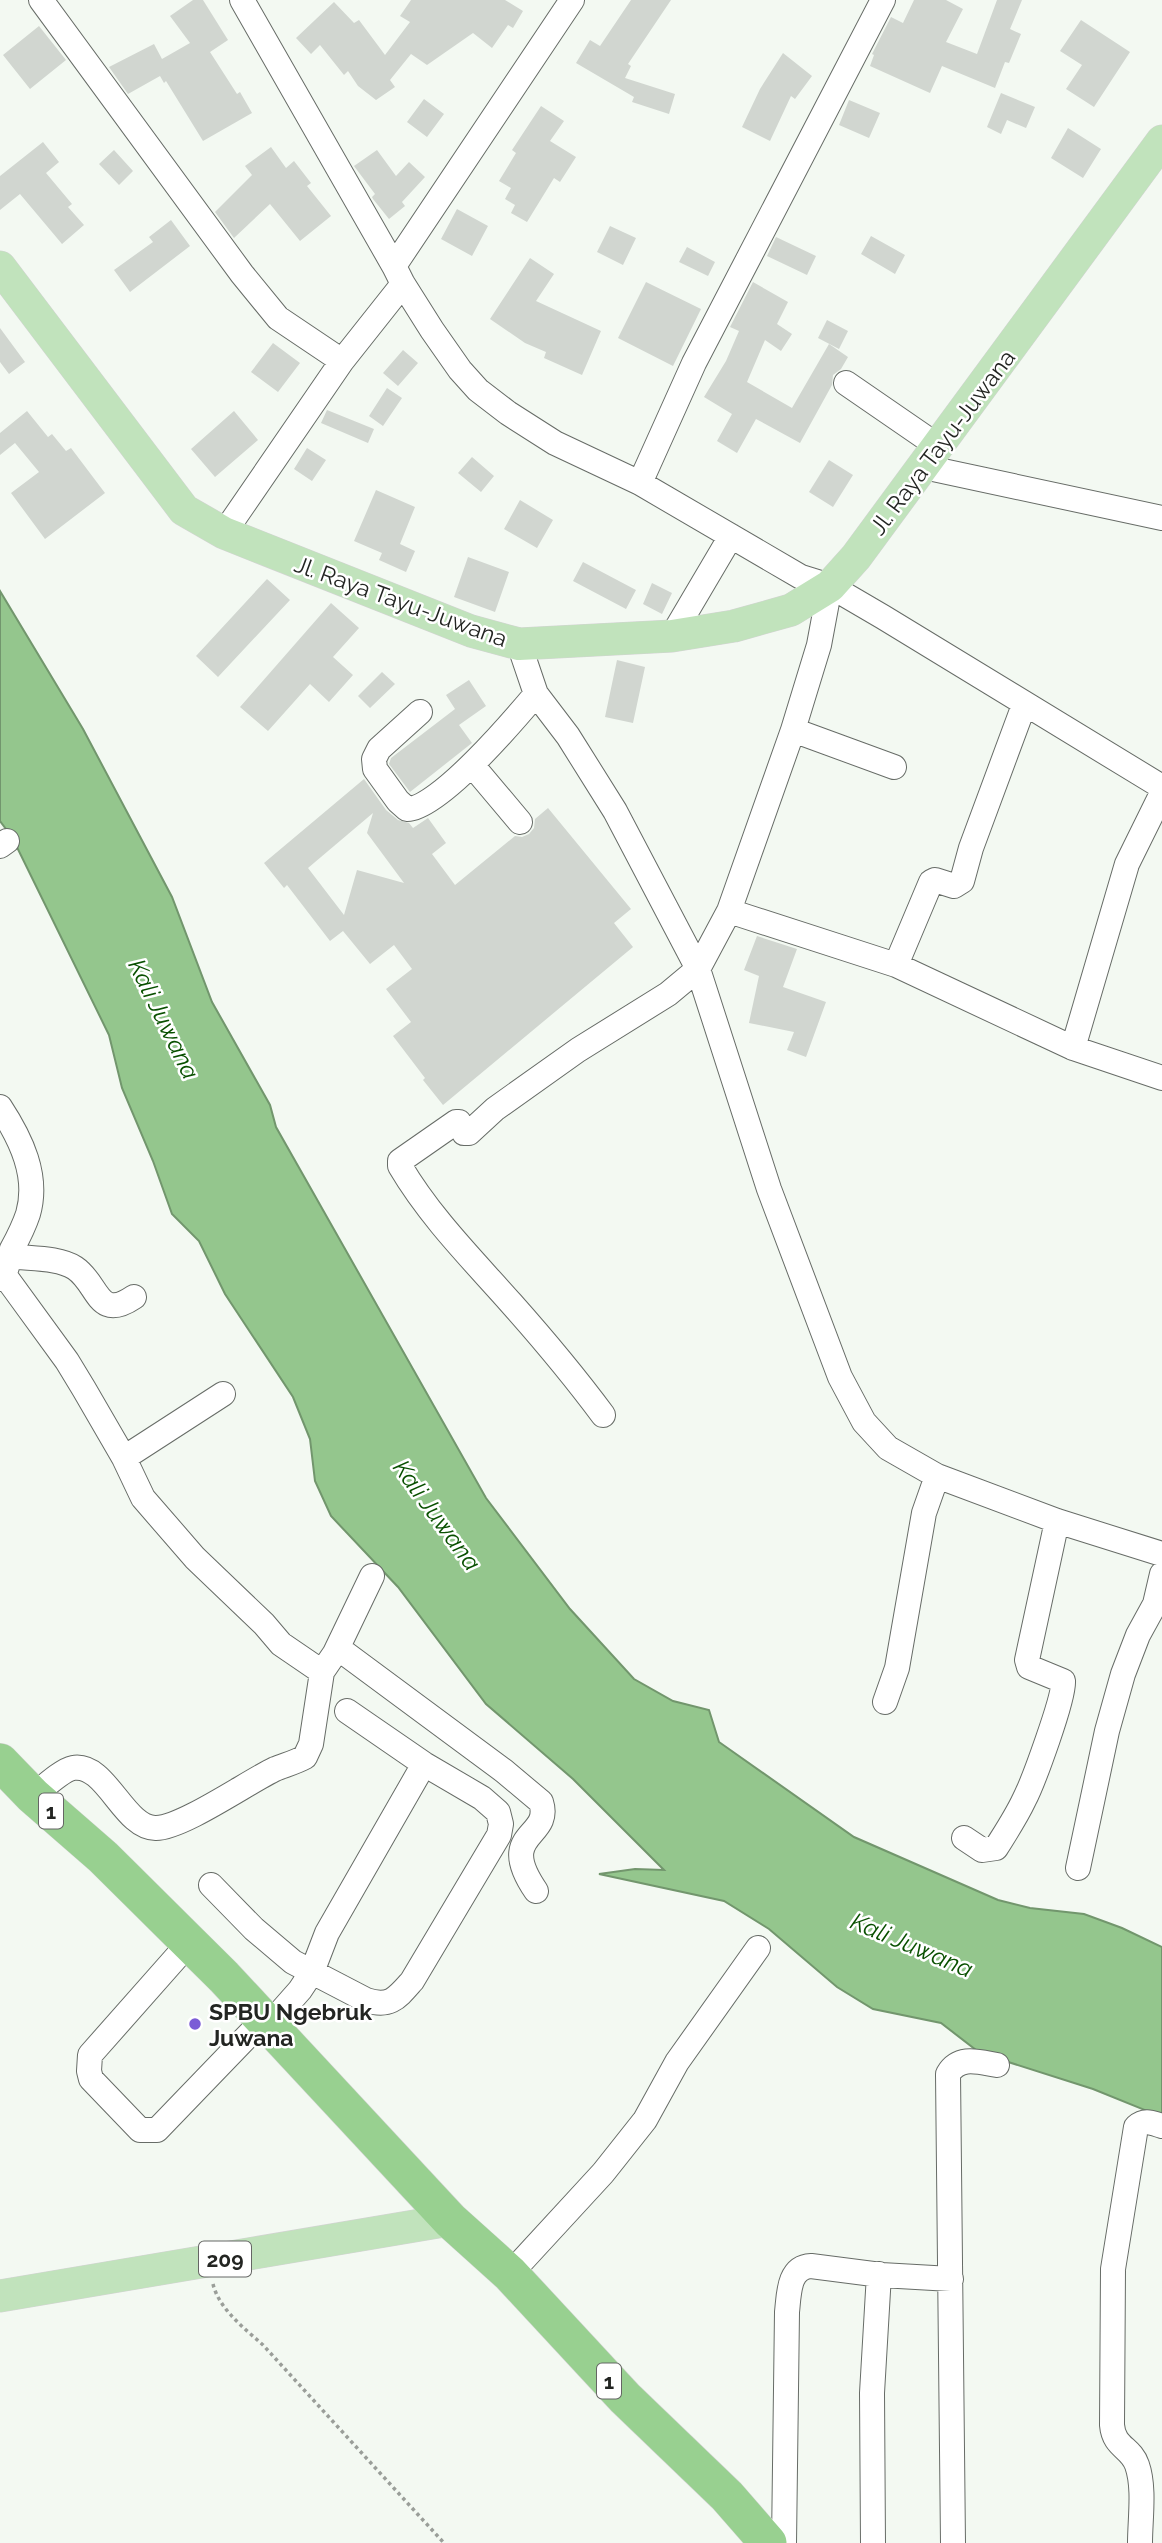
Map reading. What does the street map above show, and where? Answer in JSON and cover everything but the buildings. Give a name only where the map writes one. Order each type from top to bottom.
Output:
[{"type":"highway","name":"1","points":[[0,1762],[33,1796],[103,1857],[267,2021],[450,2220],[510,2274],[625,2398],[727,2496],[768,2543]]},
{"type":"main road","name":"Jl. Raya Tayu-Juwana","points":[[0,267],[184,510],[224,533],[471,631],[519,644],[672,636],[766,618],[791,610],[830,586],[856,557],[1158,155]]},
{"type":"main road","name":"209","points":[[0,2296],[450,2220]]},
{"type":"street","points":[[40,0],[271,310],[278,318],[342,360]]},
{"type":"street","points":[[242,0],[432,330],[460,370],[478,390],[555,443],[640,483],[801,577],[830,586],[1162,787]]},
{"type":"street","points":[[224,533],[399,275],[572,0]]},
{"type":"street","points":[[640,483],[694,363],[883,0]]},
{"type":"street","points":[[846,383],[932,457],[1162,518]]},
{"type":"street","points":[[672,636],[731,536]]},
{"type":"street","points":[[603,1415],[531,1326],[429,1212],[400,1166],[400,1161],[456,1122],[461,1125],[464,1133],[469,1133],[495,1109],[578,1050],[668,994],[698,969],[730,911],[793,730],[819,645],[830,586]]},
{"type":"street","points":[[519,644],[537,694],[568,736],[615,810],[672,914],[698,969],[769,1189],[839,1377],[864,1422],[888,1448],[937,1476],[1057,1521],[1162,1554]]},
{"type":"street","points":[[419,712],[379,749],[374,759],[375,769],[407,809],[422,806],[472,765],[537,694]]},
{"type":"street","points":[[896,965],[931,881],[954,886],[962,881],[971,848],[1024,705]]},
{"type":"street","points":[[793,730],[894,767]]},
{"type":"street","points":[[472,765],[520,822]]},
{"type":"street","points":[[1073,1048],[1127,864],[1162,793]]},
{"type":"street","points":[[730,911],[896,965],[1073,1048],[1162,1078]]},
{"type":"street","points":[[0,1107],[18,1134],[30,1171],[32,1192],[28,1215],[4,1270]]},
{"type":"street","points":[[4,1270],[56,1262],[75,1268],[108,1305],[121,1305],[134,1297]]},
{"type":"street","points":[[4,1270],[67,1361],[124,1458],[142,1498],[195,1558],[264,1624],[281,1644],[328,1663],[346,1654],[504,1771],[541,1802],[541,1819],[521,1846],[519,1855],[536,1891]]},
{"type":"street","points":[[124,1458],[223,1394]]},
{"type":"street","points":[[885,1702],[897,1668],[924,1513],[937,1476]]},
{"type":"street","points":[[964,1838],[982,1850],[996,1848],[1025,1799],[1058,1704],[1063,1681],[1029,1667],[1027,1660],[1057,1521]]},
{"type":"street","points":[[1078,1868],[1116,1697],[1138,1635],[1158,1605],[1162,1574]]},
{"type":"street","points":[[33,1796],[67,1771],[80,1769],[99,1779],[146,1827],[171,1826],[305,1756],[311,1744],[328,1663],[372,1576]]},
{"type":"street","points":[[211,1885],[254,1929],[293,1962],[366,2000],[378,2004],[396,1999],[412,1981],[499,1835],[501,1824],[498,1812],[482,1798],[424,1764],[347,1711]]},
{"type":"street","points":[[189,1943],[90,2055],[91,2079],[141,2130],[157,2130],[300,1990],[312,1972],[327,1933],[424,1764]]},
{"type":"street","points":[[510,2274],[603,2173],[645,2120],[677,2062],[758,1948]]},
{"type":"street","points":[[953,2543],[948,2074],[961,2062],[997,2065]]},
{"type":"street","points":[[1140,2543],[1140,2476],[1136,2462],[1113,2436],[1114,2269],[1136,2127],[1147,2122],[1162,2126]]},
{"type":"street","points":[[784,2543],[787,2312],[796,2272],[805,2266],[880,2275],[951,2278]]},
{"type":"street","points":[[873,2543],[872,2393],[880,2275]]},
{"type":"path","points":[[207,2262],[214,2291],[222,2304],[444,2543]]},
{"type":"water","name":"Kali Juwana","points":[[0,591],[83,729],[172,897],[212,1002],[270,1105],[276,1127],[486,1498],[570,1609],[634,1679],[673,1701],[709,1710],[719,1742],[854,1837],[998,1900],[1030,1908],[1084,1914],[1162,1947],[1162,2117],[1093,2089],[980,2053],[941,2023],[873,2009],[837,1987],[769,1929],[724,1901],[599,1874],[635,1869],[664,1870],[573,1779],[486,1704],[398,1587],[331,1516],[315,1481],[310,1439],[293,1397],[225,1294],[199,1241],[172,1214],[122,1088],[109,1035],[12,837],[0,821]]},
{"type":"place","name":"SPBU Ngebruk Juwana","points":[[195,2024]]}]
